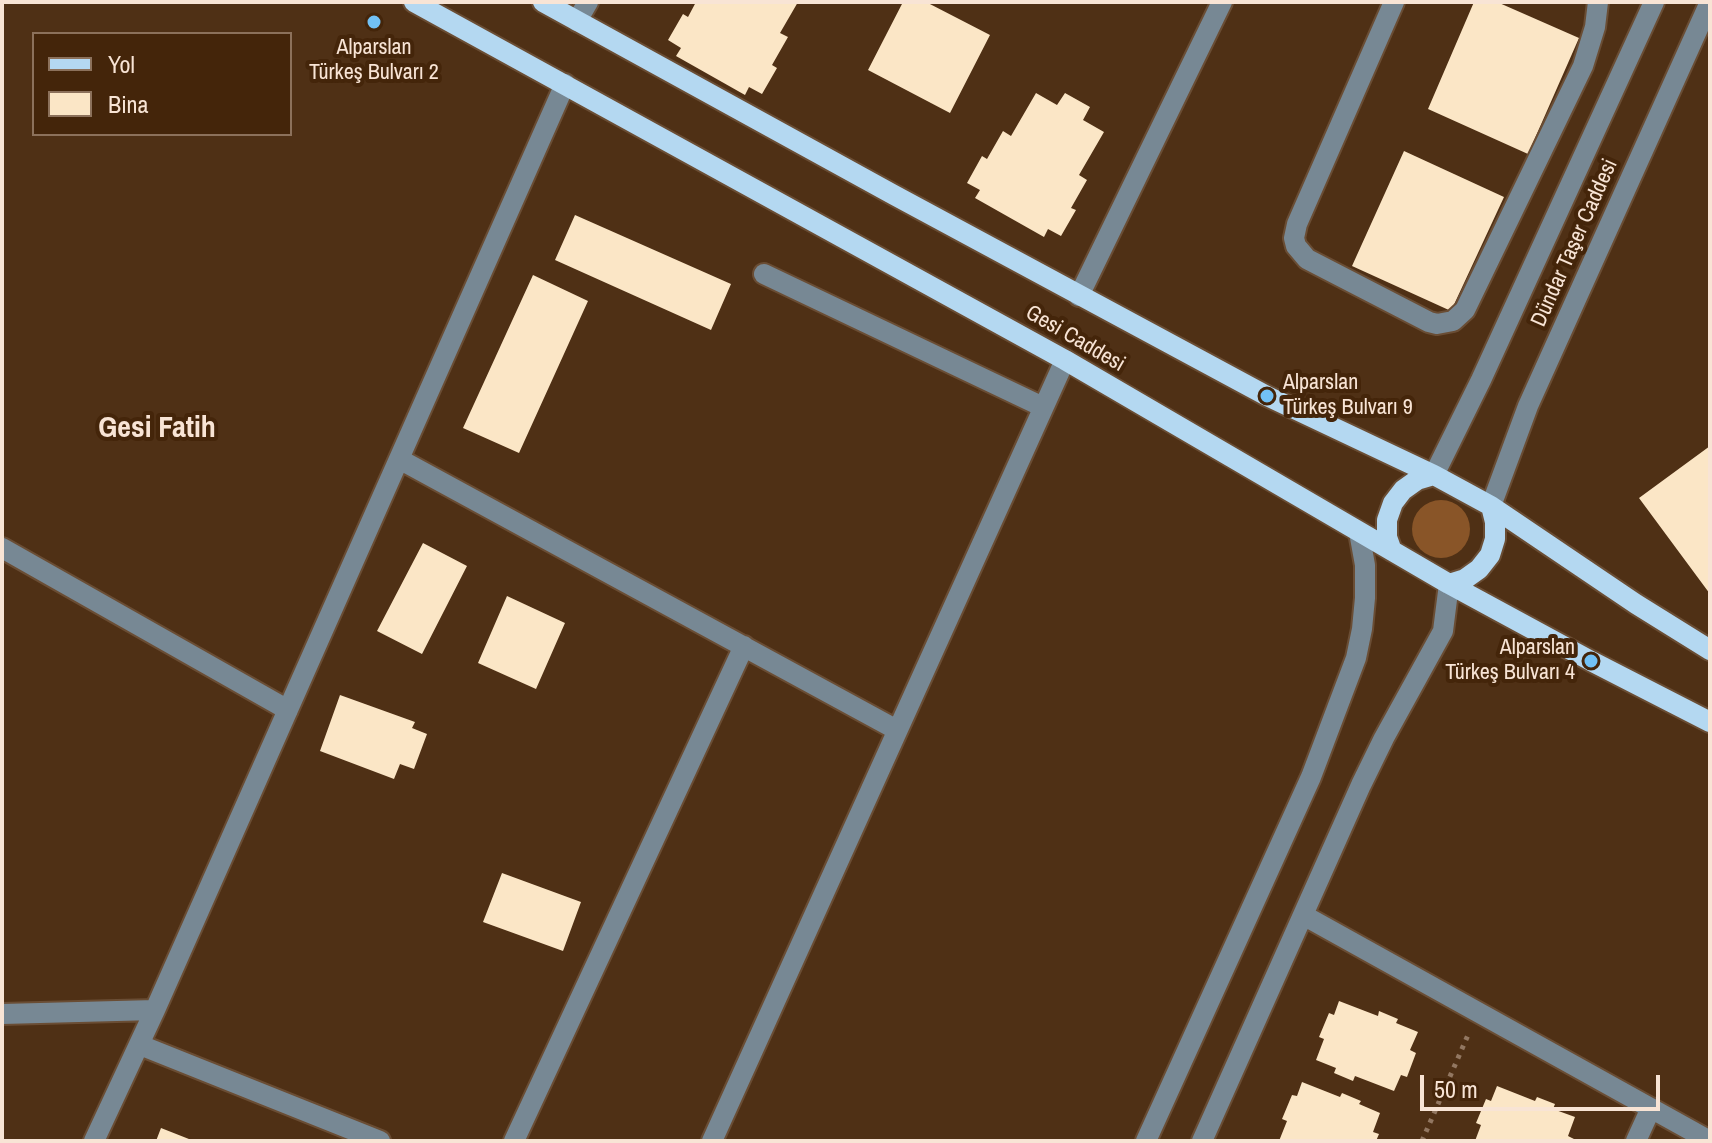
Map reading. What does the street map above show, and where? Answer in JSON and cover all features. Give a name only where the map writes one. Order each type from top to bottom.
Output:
[{"type":"main road","name":"Gesi Caddesi","points":[[414,2],[1065,360],[1449,584],[1710,722]]},
{"type":"main road","name":"Gesi Caddesi","points":[[543,2],[1267,396],[1434,475]]},
{"type":"main road","points":[[1392,551],[1387,537],[1387,520],[1393,503],[1403,490],[1417,480],[1434,475],[1491,506],[1710,650]]},
{"type":"main road","points":[[1449,584],[1465,579],[1479,569],[1490,555],[1495,539],[1491,506]]},
{"type":"street","points":[[577,21],[588,2]]},
{"type":"street","points":[[1079,296],[1222,2]]},
{"type":"street","points":[[1394,2],[1297,224],[1294,238],[1296,246],[1307,259],[1437,324],[1453,321],[1465,310],[1583,66],[1595,27],[1598,2]]},
{"type":"street","name":"Dündar Taşer Caddesi","points":[[1434,475],[1481,380],[1654,2]]},
{"type":"street","name":"Dündar Taşer Caddesi","points":[[1491,506],[1528,406],[1710,2]]},
{"type":"street","points":[[94,1141],[140,1045],[565,84]]},
{"type":"street","points":[[764,274],[1043,407]]},
{"type":"street","points":[[712,1141],[1065,360]]},
{"type":"street","points":[[399,459],[897,730]]},
{"type":"street","points":[[1146,1141],[1311,777],[1356,658],[1365,598],[1365,565],[1359,532]]},
{"type":"street","points":[[2,548],[288,710]]},
{"type":"street","points":[[1202,1141],[1361,785],[1443,631],[1449,584]]},
{"type":"street","points":[[514,1141],[744,646]]},
{"type":"street","points":[[1303,915],[1710,1141]]},
{"type":"street","points":[[2,1014],[155,1010]]},
{"type":"street","points":[[140,1045],[380,1141]]},
{"type":"street","points":[[1636,1141],[1651,1108]]},
{"type":"path","points":[[1422,1141],[1478,1012]]},
{"type":"shaded area","points":[[1441,500],[1452,502],[1461,509],[1468,518],[1468,540],[1461,549],[1452,556],[1441,558],[1430,556],[1421,549],[1414,540],[1412,529],[1414,518],[1421,509],[1430,502]]},
{"type":"building","points":[[696,2],[798,2],[780,33],[788,37],[772,65],[777,68],[762,94],[749,87],[745,95],[676,56],[681,48],[668,40],[683,14],[688,17]]},
{"type":"building","points":[[903,2],[926,2],[990,35],[950,113],[868,70]]},
{"type":"building","points":[[1474,2],[1497,2],[1579,38],[1528,154],[1428,109]]},
{"type":"building","points":[[1036,93],[1057,105],[1065,93],[1090,107],[1083,120],[1104,132],[1079,175],[1087,180],[1071,208],[1076,210],[1061,236],[1048,229],[1044,237],[975,198],[980,190],[967,183],[982,156],[987,159],[1003,131],[1011,136]]},
{"type":"building","points":[[1404,151],[1504,197],[1451,311],[1352,266]]},
{"type":"building","points":[[575,215],[731,284],[711,330],[555,260]]},
{"type":"building","points":[[533,275],[588,301],[519,453],[463,428]]},
{"type":"building","points":[[1710,446],[1710,594],[1639,498]]},
{"type":"building","points":[[423,543],[467,566],[422,654],[377,631]]},
{"type":"building","points":[[507,596],[565,623],[536,689],[478,663]]},
{"type":"building","points":[[340,695],[415,722],[412,728],[427,734],[414,769],[400,764],[394,779],[320,751]]},
{"type":"building","points":[[502,873],[581,902],[563,951],[483,922]]},
{"type":"building","points":[[1339,1001],[1378,1016],[1379,1011],[1398,1019],[1396,1023],[1418,1032],[1410,1050],[1416,1053],[1407,1077],[1401,1075],[1394,1091],[1355,1076],[1353,1081],[1334,1073],[1336,1068],[1316,1060],[1324,1039],[1319,1037],[1329,1013],[1334,1015]]},
{"type":"building","points":[[1302,1082],[1340,1097],[1342,1093],[1380,1113],[1373,1132],[1379,1134],[1376,1141],[1279,1141],[1287,1121],[1282,1119],[1292,1095],[1297,1096]]},
{"type":"building","points":[[1497,1086],[1535,1101],[1537,1097],[1555,1104],[1553,1109],[1575,1117],[1568,1136],[1573,1141],[1475,1141],[1481,1125],[1476,1123],[1486,1099],[1491,1101]]},
{"type":"building","points":[[161,1128],[194,1141],[156,1141]]},
{"type":"place","name":"Alparslan Türkeş Bulvarı 2","points":[[374,22]]},
{"type":"place","name":"Alparslan Türkeş Bulvarı 9","points":[[1267,396]]},
{"type":"place","name":"Alparslan Türkeş Bulvarı 4","points":[[1591,661]]},
{"type":"district","name":"Gesi Fatih","points":[[157,429]]}]
